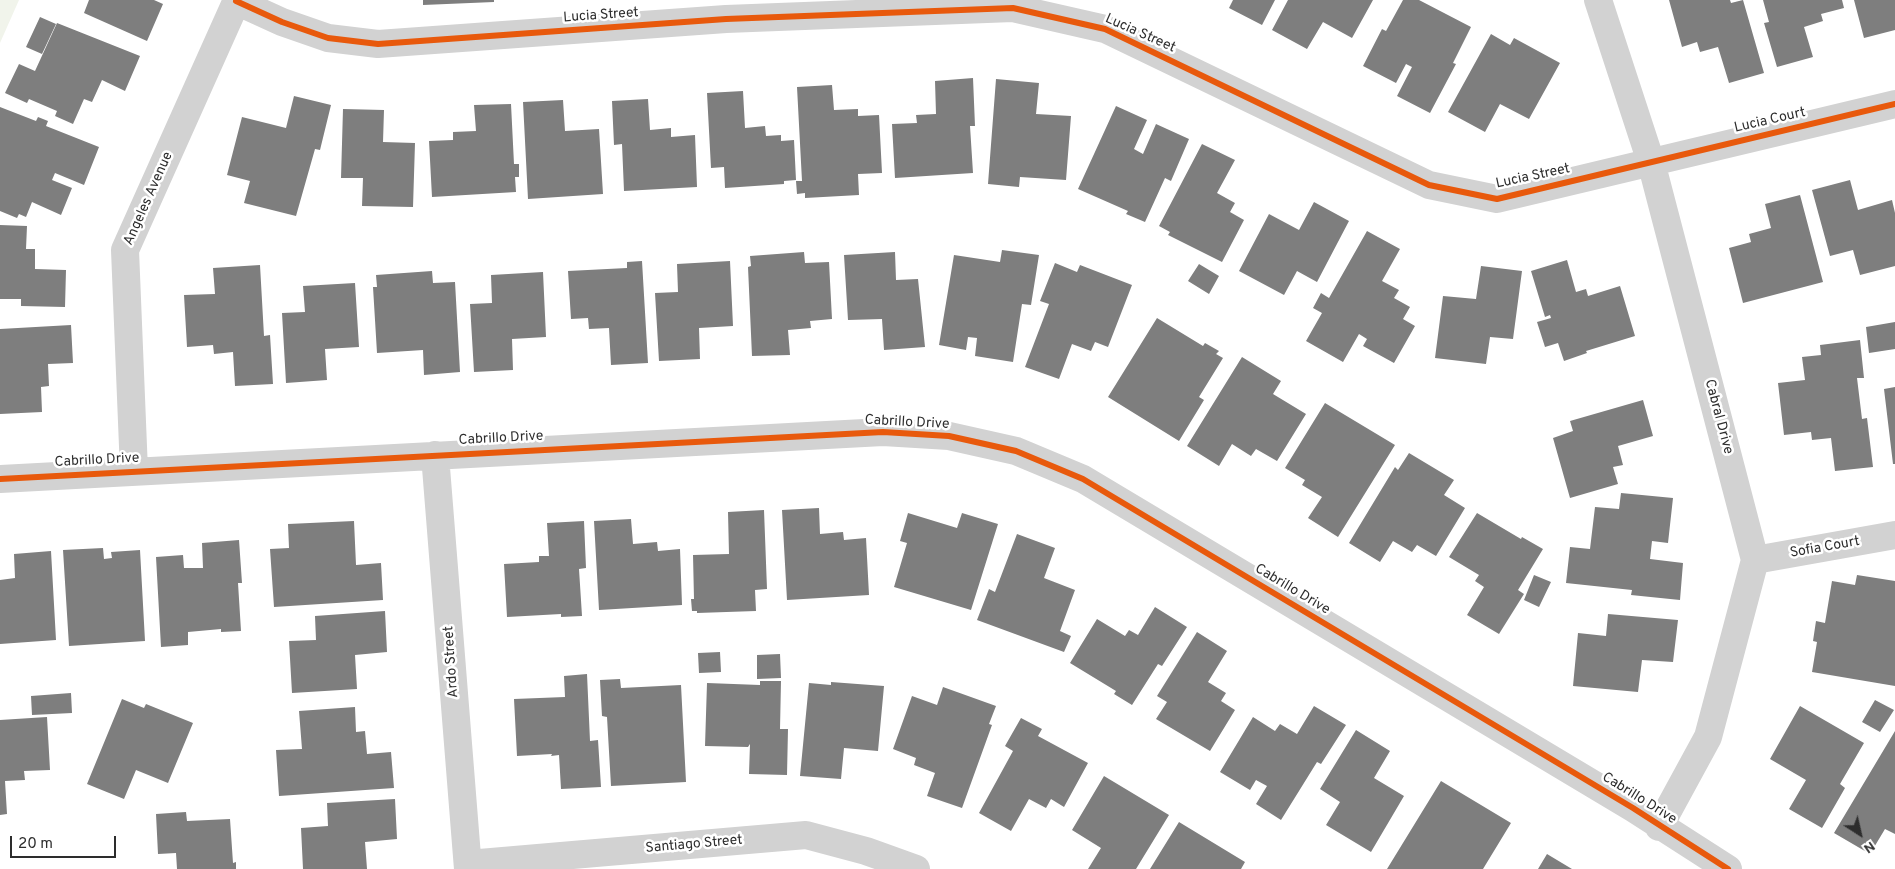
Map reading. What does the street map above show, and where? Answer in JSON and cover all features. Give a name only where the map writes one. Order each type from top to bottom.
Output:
[{"type":"street","name":"Lucia Street","points":[[236,0],[282,22],[328,38],[378,44],[726,10],[1013,8],[1105,29],[1429,185],[1497,199],[1651,162]]},
{"type":"street","name":"Angeles Avenue","points":[[134,471],[126,250],[236,0]]},
{"type":"street","name":"Cabral Drive","points":[[1598,0],[1651,162],[1755,560],[1708,737],[1659,827]]},
{"type":"street","name":"Lucia Court","points":[[1651,162],[1895,104]]},
{"type":"street","name":"Cabrillo Drive","points":[[0,479],[436,454],[883,432],[949,436],[1016,451],[1083,479],[1632,808],[1659,827],[1728,869]]},
{"type":"street","name":"Ardo Street","points":[[436,454],[468,867]]},
{"type":"street","name":"Sofia Court","points":[[1755,560],[1895,535]]},
{"type":"street","name":"Santiago Street","points":[[468,867],[806,835],[866,851],[916,869]]},
{"type":"shaded area","points":[[0,0],[19,0],[0,43]]},
{"type":"building","points":[[89,0],[154,0],[163,4],[147,41],[84,13]]},
{"type":"building","points":[[423,0],[494,0],[494,2],[423,5]]},
{"type":"building","points":[[1233,0],[1275,0],[1262,25],[1229,8]]},
{"type":"building","points":[[1288,0],[1373,0],[1352,38],[1323,22],[1307,49],[1272,30]]},
{"type":"building","points":[[1403,0],[1419,0],[1471,27],[1453,63],[1456,64],[1430,113],[1397,96],[1412,67],[1406,64],[1396,83],[1363,66],[1382,29],[1386,31]]},
{"type":"building","points":[[1669,0],[1730,0],[1731,3],[1743,0],[1764,73],[1729,83],[1718,47],[1700,52],[1697,42],[1682,47]]},
{"type":"building","points":[[1763,0],[1842,0],[1844,8],[1821,14],[1823,21],[1804,27],[1813,57],[1777,67],[1764,23],[1769,22]]},
{"type":"building","points":[[1854,0],[1895,0],[1895,30],[1864,38]]},
{"type":"building","points":[[40,17],[56,24],[42,54],[26,47]]},
{"type":"building","points":[[57,23],[140,56],[125,91],[102,80],[92,102],[84,99],[73,124],[55,116],[57,111],[29,99],[27,103],[5,93],[19,64],[35,71]]},
{"type":"building","points":[[1491,34],[1510,45],[1514,38],[1560,63],[1529,119],[1500,104],[1485,132],[1448,112]]},
{"type":"building","points":[[973,78],[975,126],[970,126],[973,173],[895,178],[892,124],[917,123],[916,115],[936,114],[935,81]]},
{"type":"building","points":[[996,79],[1039,83],[1036,114],[1071,116],[1066,180],[1020,177],[1019,187],[988,184]]},
{"type":"building","points":[[832,85],[834,110],[858,109],[858,116],[879,115],[882,173],[858,174],[859,195],[805,198],[805,193],[797,194],[796,181],[802,181],[797,87]]},
{"type":"building","points":[[743,91],[745,128],[765,126],[766,136],[781,135],[781,141],[794,140],[796,180],[784,181],[784,184],[725,188],[724,167],[711,168],[707,93]]},
{"type":"building","points":[[294,96],[331,105],[320,150],[315,149],[296,216],[244,203],[250,181],[227,175],[242,117],[286,128]]},
{"type":"building","points":[[648,99],[650,130],[671,128],[671,137],[695,135],[697,187],[624,191],[622,144],[614,145],[612,101]]},
{"type":"building","points":[[563,100],[565,131],[599,129],[603,194],[528,199],[523,102]]},
{"type":"building","points":[[511,104],[514,164],[519,164],[519,177],[515,177],[516,192],[432,197],[429,141],[453,140],[453,132],[476,131],[474,105]]},
{"type":"building","points":[[1116,106],[1147,120],[1134,149],[1143,154],[1156,124],[1189,139],[1171,181],[1165,178],[1145,222],[1126,214],[1128,211],[1078,189]]},
{"type":"building","points":[[0,107],[36,121],[38,117],[48,121],[46,126],[99,147],[84,185],[55,173],[52,180],[72,188],[61,215],[32,202],[26,217],[19,214],[17,218],[0,211]]},
{"type":"building","points":[[343,109],[384,110],[383,142],[415,143],[413,207],[362,206],[363,178],[341,178]]},
{"type":"building","points":[[1202,144],[1235,160],[1217,193],[1235,203],[1230,212],[1244,220],[1222,262],[1168,235],[1170,232],[1159,226]]},
{"type":"building","points":[[1850,180],[1858,210],[1892,200],[1895,213],[1895,266],[1860,275],[1853,250],[1830,256],[1812,190]]},
{"type":"building","points":[[1800,195],[1823,282],[1743,303],[1729,248],[1751,242],[1749,234],[1771,228],[1765,204]]},
{"type":"building","points":[[1314,202],[1349,221],[1317,282],[1297,271],[1284,295],[1239,271],[1269,214],[1299,230]]},
{"type":"building","points":[[0,225],[27,226],[26,249],[35,249],[35,269],[66,270],[65,307],[21,306],[21,299],[0,299]]},
{"type":"building","points":[[1367,231],[1400,249],[1382,281],[1399,290],[1394,298],[1410,307],[1403,319],[1415,326],[1394,363],[1363,346],[1367,339],[1359,334],[1343,362],[1306,341],[1322,313],[1313,308],[1321,293],[1329,298]]},
{"type":"building","points":[[1002,250],[1039,255],[1031,305],[1022,304],[1013,362],[975,356],[977,338],[968,337],[966,350],[939,345],[954,255],[1000,262]]},
{"type":"building","points":[[804,252],[805,263],[829,262],[832,319],[810,321],[811,328],[788,330],[790,355],[752,356],[748,267],[751,266],[750,256]]},
{"type":"building","points":[[895,252],[896,280],[918,279],[925,347],[884,350],[882,319],[848,320],[844,255]]},
{"type":"building","points":[[1567,260],[1576,292],[1586,289],[1588,296],[1620,286],[1635,336],[1586,351],[1587,353],[1564,361],[1558,343],[1545,347],[1537,322],[1551,318],[1550,315],[1545,317],[1531,271]]},
{"type":"building","points":[[642,261],[648,363],[611,365],[609,328],[589,329],[588,318],[571,319],[568,271],[627,268],[627,262]]},
{"type":"building","points":[[730,261],[733,326],[699,328],[700,359],[659,361],[655,293],[678,292],[677,264]]},
{"type":"building","points":[[1055,263],[1077,272],[1080,265],[1132,285],[1108,347],[1095,342],[1091,351],[1072,344],[1059,379],[1025,367],[1049,304],[1040,301]]},
{"type":"building","points":[[1199,264],[1219,276],[1209,294],[1188,281]]},
{"type":"building","points":[[260,265],[264,336],[270,335],[273,384],[235,386],[233,352],[214,354],[213,345],[187,347],[184,295],[215,294],[213,268]]},
{"type":"building","points":[[1481,266],[1522,271],[1513,339],[1490,337],[1486,364],[1435,358],[1443,296],[1476,299]]},
{"type":"building","points":[[432,271],[433,283],[455,282],[460,372],[424,375],[423,350],[377,353],[373,287],[377,287],[376,275]]},
{"type":"building","points":[[543,272],[546,337],[512,339],[513,370],[474,372],[470,304],[492,303],[491,275]]},
{"type":"building","points":[[355,283],[359,347],[325,349],[327,380],[286,383],[282,313],[305,312],[303,286]]},
{"type":"building","points":[[1157,318],[1203,346],[1205,343],[1219,351],[1216,354],[1223,358],[1199,397],[1204,400],[1179,441],[1108,397]]},
{"type":"building","points":[[1895,322],[1895,349],[1869,353],[1866,327]]},
{"type":"building","points":[[71,325],[73,363],[48,364],[49,386],[41,387],[42,412],[0,414],[0,329]]},
{"type":"building","points":[[1860,340],[1864,378],[1857,378],[1862,419],[1867,418],[1873,467],[1835,471],[1831,438],[1812,440],[1811,432],[1784,435],[1778,383],[1805,380],[1802,357],[1821,355],[1820,345]]},
{"type":"building","points":[[1242,357],[1281,381],[1273,394],[1306,414],[1277,461],[1256,449],[1251,456],[1232,444],[1219,466],[1187,446]]},
{"type":"building","points":[[1895,387],[1895,464],[1893,464],[1884,389]]},
{"type":"building","points":[[1643,400],[1653,436],[1618,446],[1623,465],[1613,467],[1618,484],[1570,498],[1553,438],[1573,431],[1570,421]]},
{"type":"building","points":[[1325,403],[1395,445],[1338,537],[1308,518],[1322,497],[1302,485],[1305,480],[1285,468]]},
{"type":"building","points":[[1409,453],[1454,480],[1444,495],[1465,508],[1436,556],[1417,545],[1412,552],[1393,541],[1380,562],[1349,543],[1395,467],[1398,470]]},
{"type":"building","points":[[1621,493],[1673,498],[1668,543],[1652,541],[1650,559],[1683,563],[1680,600],[1631,595],[1632,590],[1566,583],[1570,547],[1590,549],[1595,507],[1619,509]]},
{"type":"building","points":[[819,508],[820,534],[843,532],[844,540],[866,538],[869,595],[787,600],[782,510]]},
{"type":"building","points":[[764,510],[767,589],[755,590],[756,611],[697,613],[697,611],[692,611],[691,599],[694,599],[693,555],[729,554],[728,512]]},
{"type":"building","points":[[908,513],[957,528],[962,513],[998,524],[971,610],[894,587],[907,543],[900,541]]},
{"type":"building","points":[[1477,513],[1521,539],[1522,537],[1543,549],[1518,590],[1524,594],[1499,634],[1467,615],[1484,587],[1475,581],[1479,575],[1449,557]]},
{"type":"building","points":[[631,519],[633,544],[657,542],[658,551],[680,549],[682,605],[599,610],[594,521]]},
{"type":"building","points":[[354,521],[356,565],[381,563],[383,600],[274,607],[270,549],[289,548],[288,524]]},
{"type":"building","points":[[584,521],[586,568],[579,569],[582,616],[561,617],[561,614],[507,617],[504,564],[539,562],[539,556],[549,556],[547,523]]},
{"type":"building","points":[[1017,534],[1055,548],[1044,578],[1075,590],[1060,631],[1071,636],[1064,652],[977,620],[989,589],[995,592]]},
{"type":"building","points":[[239,540],[242,583],[238,583],[241,631],[221,632],[221,629],[188,632],[188,645],[161,647],[156,557],[183,555],[184,568],[203,568],[202,543]]},
{"type":"building","points":[[103,548],[104,559],[112,558],[111,552],[140,550],[145,641],[69,646],[63,550]]},
{"type":"building","points":[[51,551],[56,640],[0,644],[0,580],[15,578],[14,554]]},
{"type":"building","points":[[1534,575],[1551,582],[1539,607],[1524,600]]},
{"type":"building","points":[[1857,575],[1895,581],[1895,686],[1812,672],[1817,642],[1813,641],[1816,621],[1825,623],[1832,581],[1855,585]]},
{"type":"building","points":[[1155,607],[1187,627],[1162,666],[1158,664],[1132,705],[1114,694],[1116,691],[1070,663],[1097,619],[1125,636],[1129,630],[1138,635]]},
{"type":"building","points":[[385,611],[387,652],[355,655],[357,689],[292,693],[289,641],[316,640],[315,616]]},
{"type":"building","points":[[1608,614],[1678,620],[1673,662],[1642,660],[1638,692],[1573,686],[1578,633],[1606,636]]},
{"type":"building","points":[[1197,632],[1227,651],[1208,682],[1226,693],[1221,701],[1235,710],[1210,751],[1156,719],[1167,702],[1157,696]]},
{"type":"building","points":[[720,652],[721,672],[699,673],[698,653]]},
{"type":"building","points":[[780,654],[781,678],[757,679],[757,655]]},
{"type":"building","points":[[587,674],[590,741],[598,740],[601,787],[561,789],[559,755],[517,756],[514,699],[565,697],[564,676]]},
{"type":"building","points":[[620,679],[621,688],[681,685],[686,782],[611,786],[607,717],[602,716],[600,680]]},
{"type":"building","points":[[760,681],[781,681],[780,729],[788,729],[787,775],[749,774],[750,744],[748,747],[705,746],[707,683],[760,685]]},
{"type":"building","points":[[831,682],[884,686],[878,751],[844,748],[841,779],[800,776],[809,683],[831,685]]},
{"type":"building","points":[[943,687],[996,706],[989,724],[992,725],[962,808],[927,796],[935,773],[914,765],[916,758],[893,749],[912,696],[937,705]]},
{"type":"building","points":[[71,693],[72,713],[32,715],[31,696]]},
{"type":"building","points":[[122,699],[144,708],[146,704],[193,723],[168,783],[136,770],[124,799],[87,784]]},
{"type":"building","points":[[1875,700],[1894,710],[1880,732],[1862,722]]},
{"type":"building","points":[[1314,706],[1346,725],[1321,764],[1317,762],[1281,820],[1256,804],[1267,786],[1256,780],[1250,790],[1220,772],[1253,717],[1275,731],[1280,724],[1297,734]]},
{"type":"building","points":[[1800,706],[1864,743],[1840,784],[1845,788],[1822,828],[1789,809],[1806,780],[1770,759]]},
{"type":"building","points":[[355,707],[356,732],[365,731],[367,754],[391,752],[394,788],[279,796],[276,750],[302,749],[299,711]]},
{"type":"building","points":[[47,717],[50,770],[24,771],[25,780],[5,781],[7,814],[0,815],[0,720]]},
{"type":"building","points":[[1021,718],[1042,729],[1038,736],[1088,763],[1064,807],[1051,799],[1046,808],[1029,799],[1011,831],[979,813],[1013,751],[1005,746]]},
{"type":"building","points":[[1356,730],[1390,751],[1374,778],[1404,796],[1371,852],[1326,825],[1340,802],[1320,789]]},
{"type":"building","points":[[1895,731],[1895,834],[1885,829],[1870,854],[1834,833]]},
{"type":"building","points":[[1104,776],[1169,815],[1136,869],[1088,869],[1101,848],[1072,830]]},
{"type":"building","points":[[1441,781],[1511,823],[1483,869],[1387,869]]},
{"type":"building","points":[[395,799],[397,839],[365,842],[367,869],[303,869],[301,828],[328,826],[327,803]]},
{"type":"building","points":[[186,812],[187,821],[230,819],[233,863],[236,862],[236,869],[177,869],[176,853],[158,854],[156,814]]},
{"type":"building","points":[[1179,822],[1245,862],[1241,869],[1150,869]]},
{"type":"building","points":[[1547,854],[1572,869],[1538,869]]},
{"type":"cycle path","points":[[236,1],[282,22],[328,38],[378,44],[726,19],[1013,8],[1105,29],[1429,185],[1497,199],[1895,104]]},
{"type":"cycle path","points":[[0,479],[883,432],[949,436],[1016,451],[1083,479],[1633,808],[1728,869]]}]
